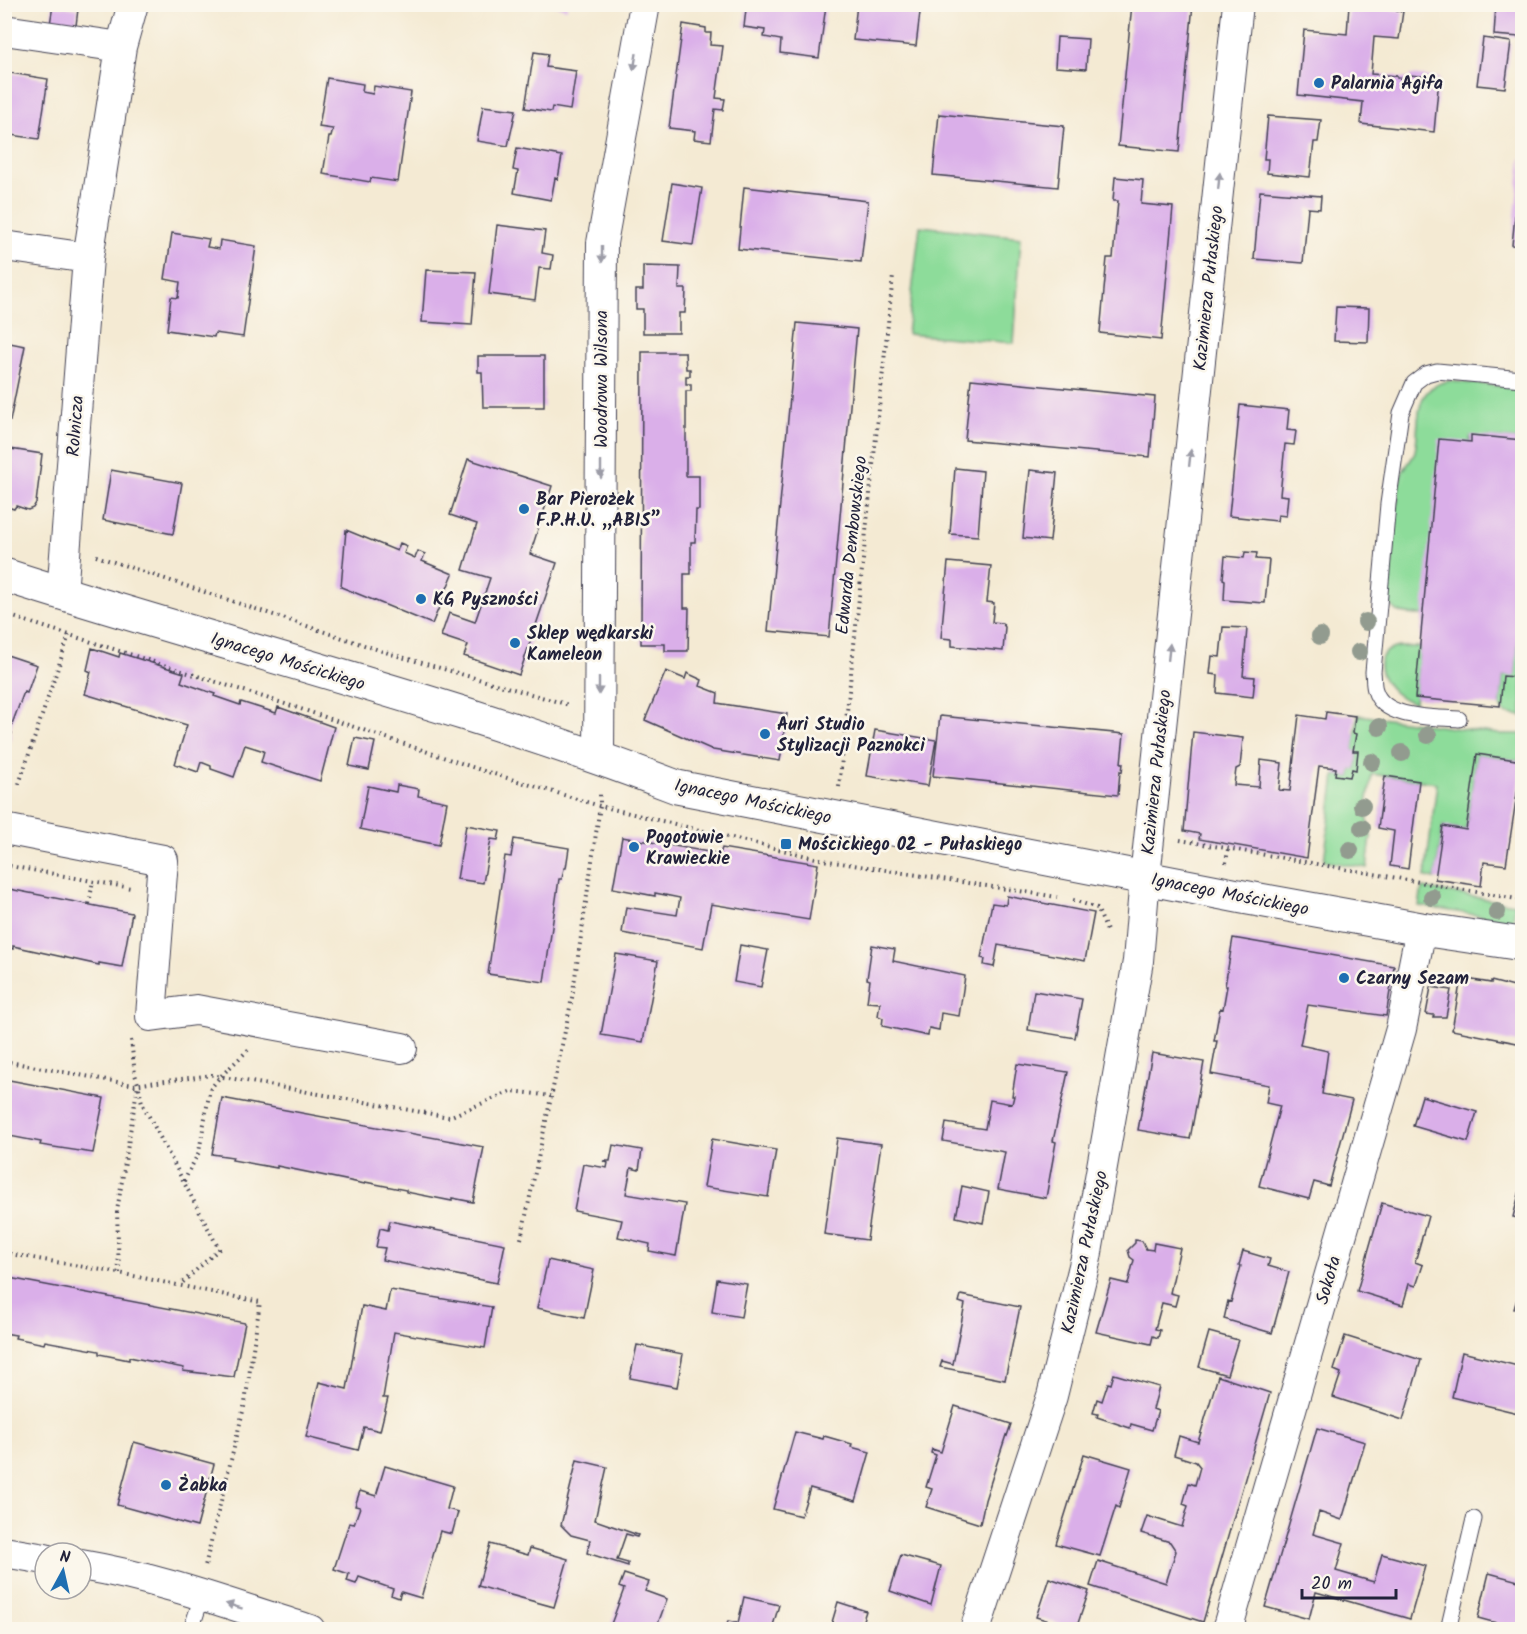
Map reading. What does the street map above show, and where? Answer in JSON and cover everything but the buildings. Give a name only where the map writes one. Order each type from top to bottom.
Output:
[{"type":"street","name":"Rolnicza","points":[[62,594],[88,258],[121,47],[133,4]]},
{"type":"street","name":"Woodrowa Wilsona","points":[[599,757],[602,243],[645,4]]},
{"type":"street","name":"Kazimierza Pułaskiego","points":[[975,1629],[1052,1396],[1086,1258],[1138,961],[1238,4]]},
{"type":"street","points":[[4,30],[121,47]]},
{"type":"street","points":[[4,246],[88,258]]},
{"type":"street","name":"Ignacego Mościckiego","points":[[4,575],[341,676],[599,757],[677,787],[1145,878],[1522,944]]},
{"type":"street","points":[[4,829],[163,860],[151,1016],[196,1010],[402,1048]]},
{"type":"street","name":"Sokoła","points":[[1227,1629],[1401,1029],[1421,928]]},
{"type":"street","points":[[4,1552],[33,1557]]},
{"type":"street","points":[[93,1567],[203,1583],[310,1629]]},
{"type":"lane","points":[[1459,719],[1396,711],[1379,700],[1375,690],[1373,672],[1383,554],[1401,413],[1414,383],[1426,374],[1437,371],[1522,379]]},
{"type":"lane","points":[[1448,1629],[1474,1519]]},
{"type":"lane","points":[[191,1629],[203,1583]]},
{"type":"path","name":"Edwarda Dembowskiego","points":[[835,818],[893,276]]},
{"type":"path","points":[[90,554],[391,654],[599,714]]},
{"type":"path","points":[[4,614],[481,770],[600,806],[828,861],[1060,897]]},
{"type":"path","points":[[19,784],[69,636]]},
{"type":"path","points":[[520,1239],[572,998],[600,806],[599,757]]},
{"type":"path","points":[[1179,828],[1178,840],[1522,900]]},
{"type":"path","points":[[4,865],[133,889]]},
{"type":"path","points":[[1072,899],[1097,908],[1105,923],[1111,944]]},
{"type":"path","points":[[130,1031],[135,1074],[142,1103],[219,1249],[180,1285]]},
{"type":"path","points":[[4,1061],[138,1084],[212,1075],[449,1117],[512,1091],[551,1096]]},
{"type":"path","points":[[183,1182],[199,1152],[210,1089],[220,1077]]},
{"type":"path","points":[[119,1272],[117,1210],[138,1084]]},
{"type":"path","points":[[4,1253],[119,1272],[260,1302],[245,1403],[203,1583]]},
{"type":"green space","points":[[920,226],[1021,237],[1014,343],[907,334]]},
{"type":"green space","points":[[1448,381],[1522,388],[1522,440],[1471,436],[1423,615],[1407,614],[1397,611],[1389,599],[1399,485],[1403,471],[1415,451],[1422,399],[1436,385]]},
{"type":"green space","points":[[1520,615],[1522,615],[1522,716],[1504,713],[1500,706],[1503,676],[1515,676]]},
{"type":"green space","points":[[1400,647],[1420,647],[1415,703],[1394,692],[1382,674],[1380,665],[1382,657],[1388,651]]},
{"type":"green space","points":[[1358,715],[1499,734],[1522,734],[1522,761],[1477,754],[1466,830],[1443,826],[1435,879],[1425,877],[1437,783],[1372,774],[1366,811],[1371,837],[1367,868],[1324,861],[1335,775],[1350,777],[1352,769],[1356,769],[1358,752],[1353,751]]},
{"type":"green space","points":[[1422,888],[1515,904],[1513,921],[1419,906]]},
{"type":"place","name":"Palarnia Agifa","points":[[1319,83]]},
{"type":"place","name":"Bar Pierożek F.P.H.U. „ABIS”","points":[[524,509]]},
{"type":"place","name":"KG Pyszności","points":[[421,599]]},
{"type":"place","name":"Sklep wędkarski Kameleon","points":[[515,643]]},
{"type":"place","name":"Auri Studio Stylizacji Paznokci","points":[[765,734]]},
{"type":"place","name":"Mościckiego 02 - Pułaskiego","points":[[786,844]]},
{"type":"place","name":"Pogotowie Krawieckie","points":[[634,847]]},
{"type":"place","name":"Czarny Sezam","points":[[1344,978]]},
{"type":"place","name":"Żabka","points":[[166,1485]]}]
